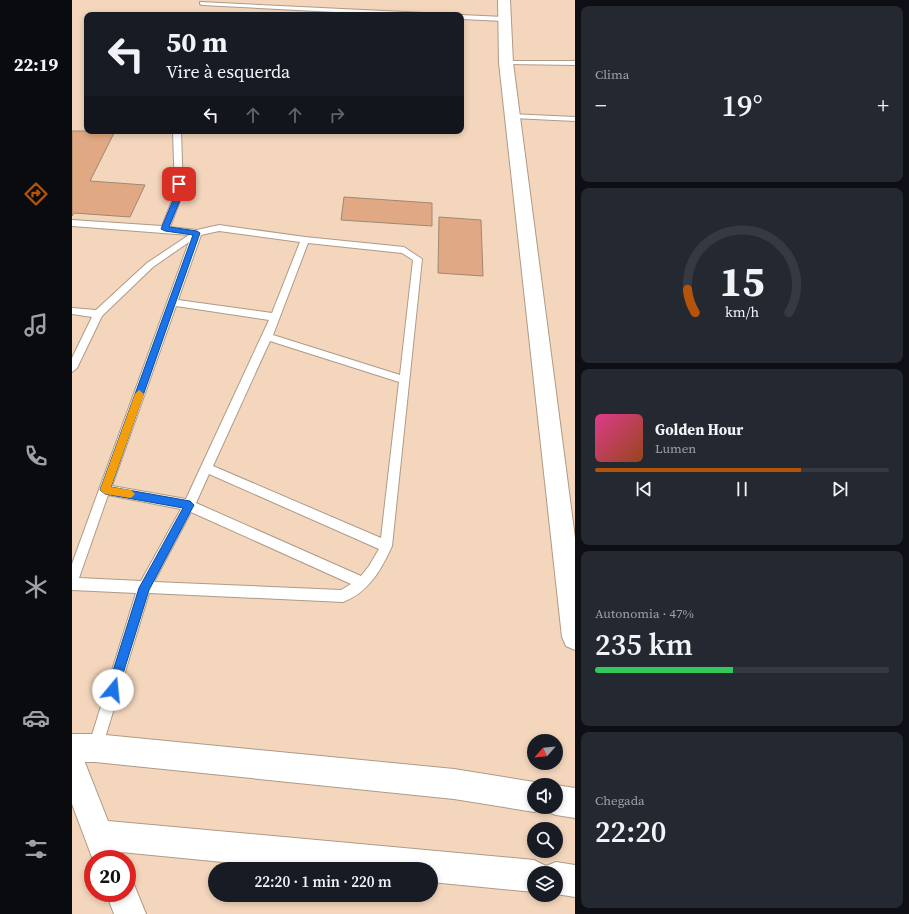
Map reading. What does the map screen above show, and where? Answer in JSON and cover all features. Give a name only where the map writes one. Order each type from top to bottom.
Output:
[{"type":"street","points":[[504,0],[506,63],[574,614],[575,637]]},
{"type":"street","points":[[527,796],[454,784],[80,754],[104,847],[527,876]]},
{"type":"street","points":[[563,801],[575,803]]},
{"type":"street","points":[[563,879],[575,881]]},
{"type":"street","points":[[125,902],[130,914]]},
{"type":"lane","points":[[202,3],[368,12]]},
{"type":"lane","points":[[464,17],[504,19]]},
{"type":"lane","points":[[506,63],[575,63]]},
{"type":"lane","points":[[513,116],[575,119]]},
{"type":"lane","points":[[165,229],[179,193],[177,134]]},
{"type":"lane","points":[[72,223],[165,229],[197,233],[219,228],[305,240],[404,250],[418,259],[386,546],[377,568],[363,583],[343,596],[72,584]]},
{"type":"lane","points":[[72,581],[197,233]]},
{"type":"lane","points":[[72,368],[98,314],[150,266],[197,233]]},
{"type":"lane","points":[[80,754],[144,588],[190,505],[266,337],[305,240]]},
{"type":"lane","points":[[172,302],[274,317]]},
{"type":"lane","points":[[72,311],[98,314]]},
{"type":"lane","points":[[266,337],[404,380]]},
{"type":"lane","points":[[206,468],[386,546]]},
{"type":"lane","points":[[105,490],[190,505],[363,583]]},
{"type":"shaded area","points":[[72,0],[575,0],[575,914],[72,914]]},
{"type":"building","points":[[72,131],[84,131],[84,134],[114,134],[90,181],[145,185],[130,217],[74,213],[72,216]]},
{"type":"building","points":[[344,197],[432,203],[432,226],[341,220]]},
{"type":"building","points":[[439,217],[481,220],[483,276],[438,273]]},
{"type":"slow traffic","points":[[131,494],[105,490],[139,394]]},
{"type":"route","points":[[113,690],[144,588],[190,505],[105,490],[197,233],[165,229],[179,193],[179,184]]}]
